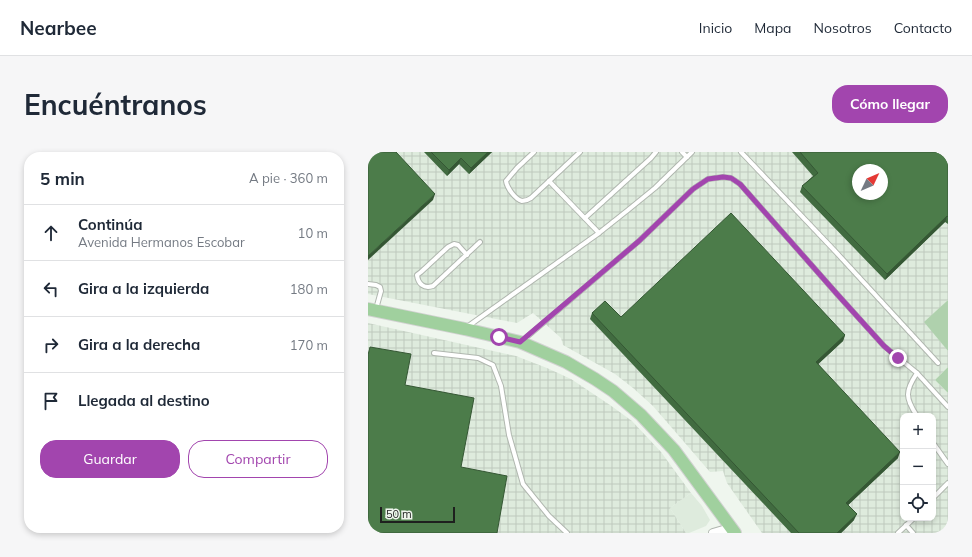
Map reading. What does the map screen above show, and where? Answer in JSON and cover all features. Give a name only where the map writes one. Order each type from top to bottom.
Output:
[{"type":"main road","points":[[372,310],[520,342],[566,362],[595,379],[613,390],[641,415],[674,450],[732,530]]},
{"type":"street","points":[[713,533],[732,530]]},
{"type":"lane","points":[[534,152],[506,181],[506,185],[510,192],[523,201],[531,198],[580,152]]},
{"type":"lane","points":[[585,218],[656,152]]},
{"type":"lane","points":[[682,152],[687,157]]},
{"type":"lane","points":[[464,329],[599,233],[655,188],[692,152]]},
{"type":"lane","points":[[741,152],[938,363]]},
{"type":"lane","points":[[520,342],[639,241],[693,189],[708,179],[723,177],[731,178],[740,184],[884,346],[917,373],[948,407]]},
{"type":"lane","points":[[549,181],[599,233]]},
{"type":"lane","points":[[467,254],[458,245],[454,244],[448,247],[418,275],[418,279],[422,286],[428,288],[433,286],[480,242]]},
{"type":"lane","points":[[368,284],[380,287],[381,291],[372,310]]},
{"type":"lane","points":[[434,353],[478,358],[493,365],[501,386],[509,436],[523,484],[549,516],[567,533]]},
{"type":"lane","points":[[915,413],[908,399],[908,388],[917,373]]},
{"type":"lane","points":[[936,446],[948,464]]},
{"type":"lane","points":[[936,495],[948,483]]},
{"type":"lane","points":[[898,533],[911,521]]},
{"type":"lane","points":[[906,526],[913,533]]},
{"type":"lane","points":[[943,533],[948,528]]},
{"type":"shaded area","points":[[368,152],[948,152],[948,300],[925,322],[948,351],[948,367],[935,380],[948,393],[948,533],[762,533],[727,483],[723,471],[710,472],[653,406],[633,388],[615,374],[563,345],[561,338],[533,313],[517,323],[368,294]]},
{"type":"shaded area","points":[[368,323],[516,356],[571,379],[632,421],[661,452],[691,493],[670,508],[686,533],[368,533]]},
{"type":"shaded area","points":[[691,493],[702,506],[710,520],[706,526],[686,533],[670,508]]},
{"type":"green space","points":[[948,300],[948,351],[924,322]]},
{"type":"green space","points":[[948,367],[948,393],[935,380]]},
{"type":"building","points":[[368,152],[396,152],[435,194],[368,256]]},
{"type":"building","points":[[431,152],[488,152],[471,168],[461,158],[449,170]]},
{"type":"building","points":[[800,152],[948,152],[948,217],[947,216],[887,274],[802,186],[818,173]]},
{"type":"building","points":[[731,213],[845,335],[816,362],[900,452],[846,503],[857,514],[837,533],[799,533],[592,313],[605,301],[621,317]]},
{"type":"building","points":[[370,347],[411,354],[405,385],[474,398],[461,467],[507,476],[497,533],[368,533],[368,355]]},
{"type":"route","points":[[499,337],[520,342],[561,309],[639,241],[693,189],[708,179],[723,177],[731,178],[740,184],[884,346],[898,358]]}]
